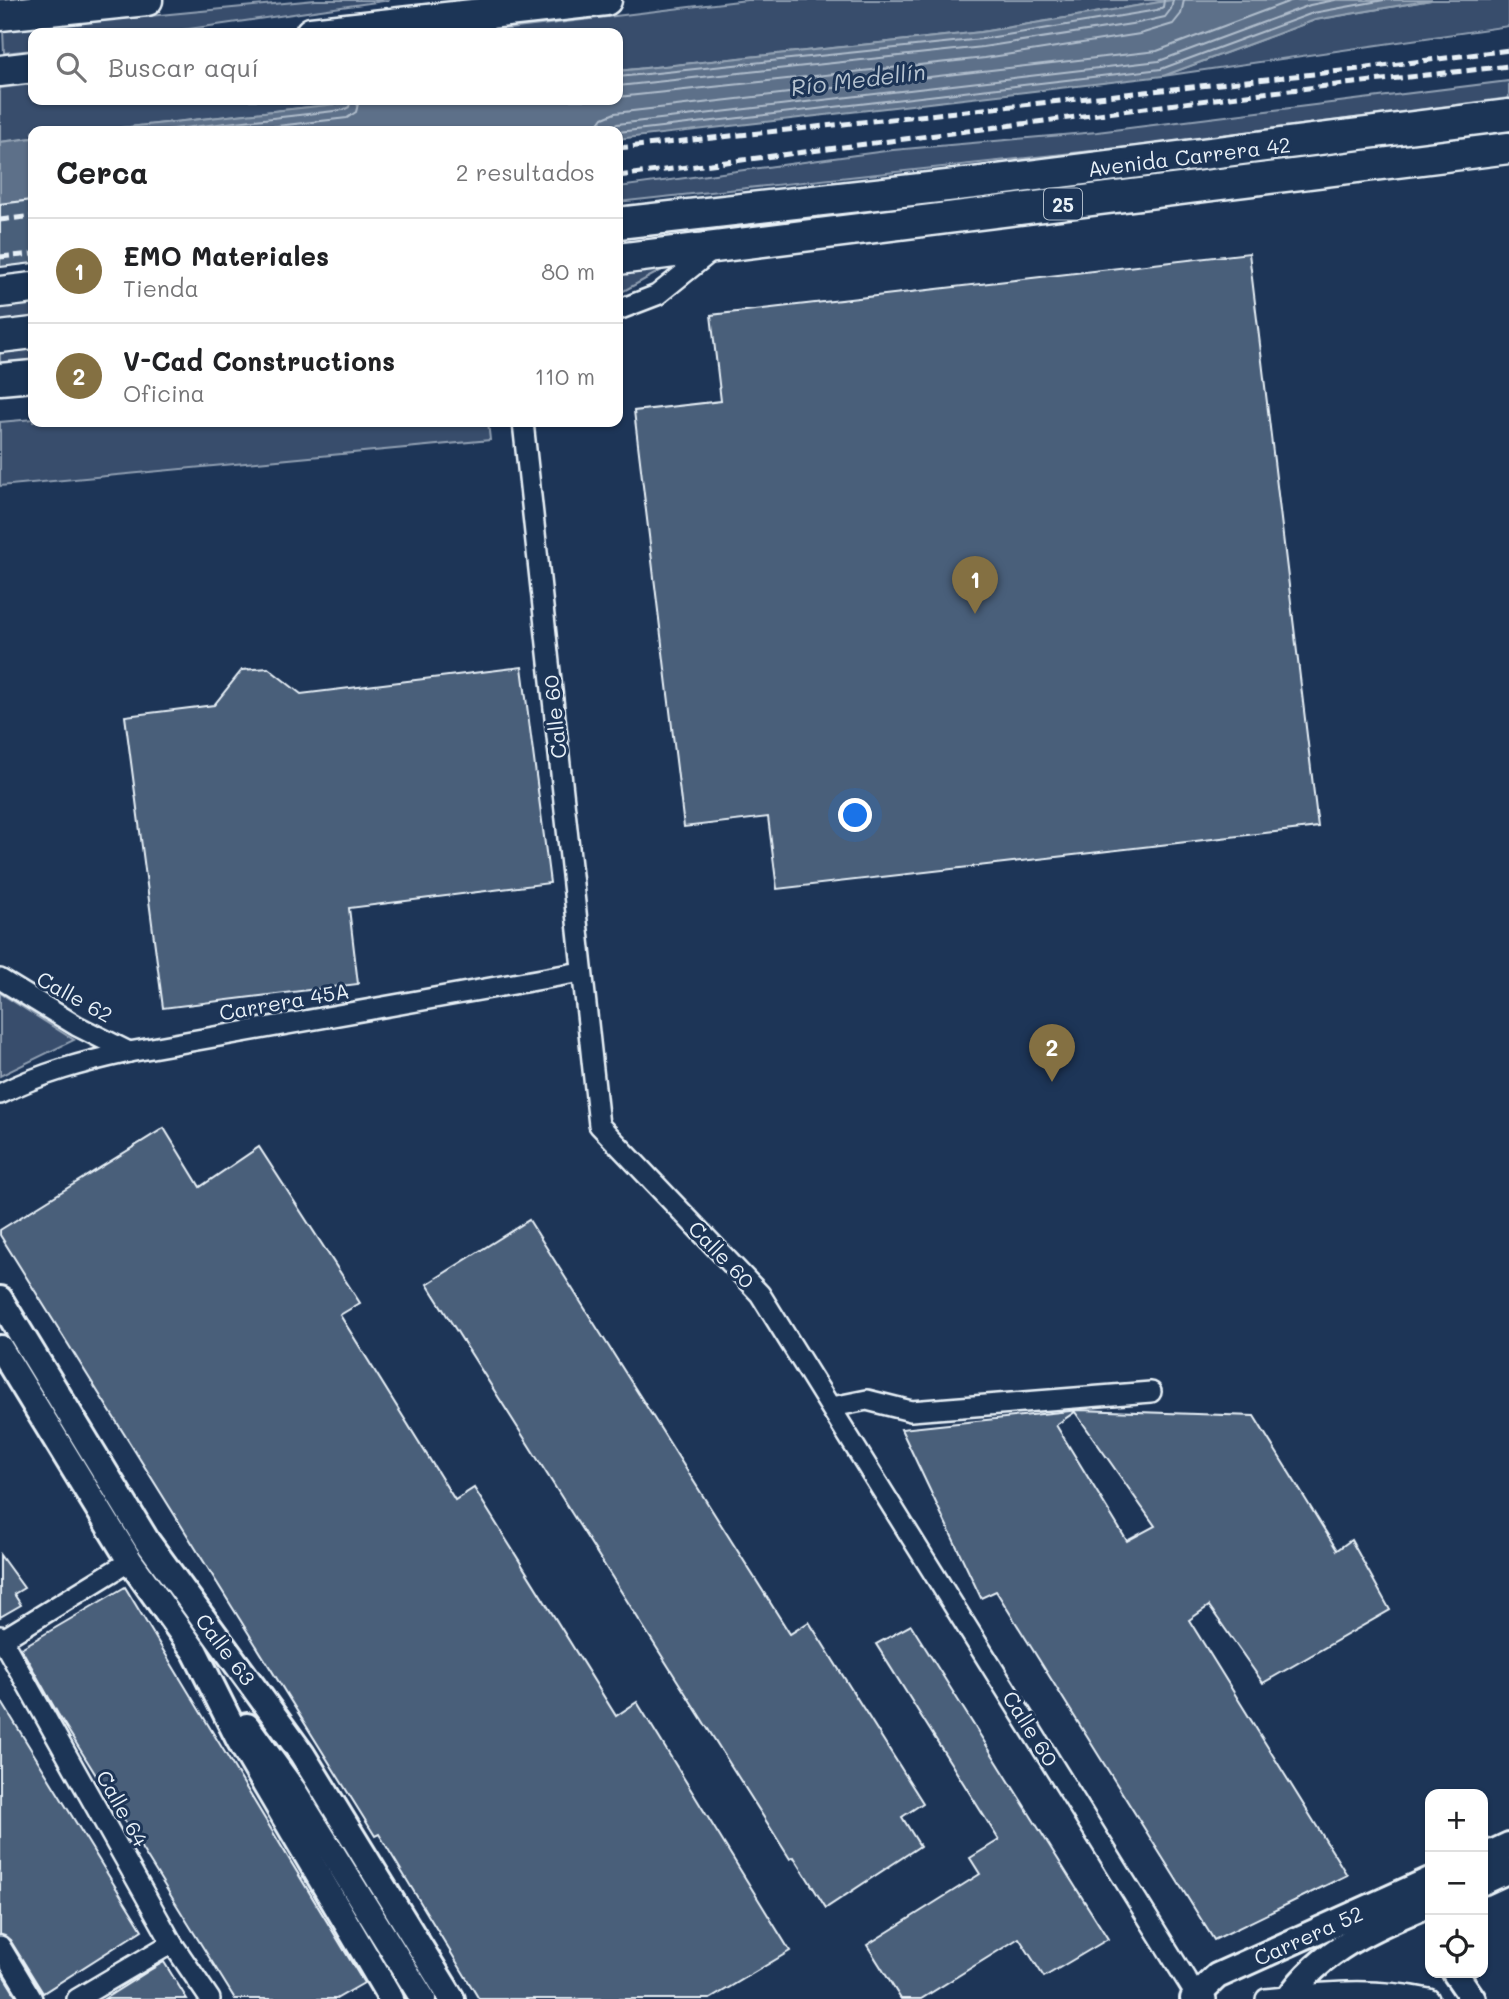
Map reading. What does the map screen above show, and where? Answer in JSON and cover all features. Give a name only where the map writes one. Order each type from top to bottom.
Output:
[{"type":"highway","points":[[2,15],[147,0]]},
{"type":"highway","points":[[417,20],[489,0]]},
{"type":"highway","points":[[352,28],[606,0]]},
{"type":"highway","points":[[0,71],[28,68]]},
{"type":"highway","name":"Avenida Carrera 42","points":[[623,222],[1509,116]]},
{"type":"highway","points":[[1267,146],[1367,166]]},
{"type":"highway","name":"Avenida Carrera 42","points":[[623,258],[1509,148]]},
{"type":"highway","points":[[0,292],[28,289]]},
{"type":"highway","points":[[0,337],[28,334]]},
{"type":"highway","points":[[0,379],[28,376]]},
{"type":"main road","name":"Calle 63","points":[[0,1299],[147,1541],[302,1754],[452,1999]]},
{"type":"main road","name":"Calle 63","points":[[0,1348],[130,1561],[195,1652],[239,1740],[389,1998]]},
{"type":"main road","points":[[195,1652],[317,1828],[423,1999]]},
{"type":"main road","points":[[1488,1855],[1509,1845]]},
{"type":"main road","points":[[1488,1880],[1509,1870]]},
{"type":"main road","name":"Carrera 52","points":[[1198,1999],[1217,1976],[1425,1882]]},
{"type":"main road","name":"Carrera 52","points":[[1281,1998],[1343,1945],[1425,1906]]},
{"type":"main road","points":[[1459,1978],[1474,1999]]},
{"type":"street","points":[[623,308],[657,295],[716,247]]},
{"type":"street","name":"Calle 60","points":[[524,427],[599,1125],[760,1294],[1198,1999]]},
{"type":"street","name":"Carrera 45A","points":[[0,1094],[26,1081],[73,1065],[129,1052],[581,972]]},
{"type":"street","name":"Calle 62","points":[[0,979],[77,1026],[129,1052]]},
{"type":"street","points":[[832,1407],[867,1400],[911,1410],[1151,1392]]},
{"type":"street","points":[[1,1639],[130,1561]]},
{"type":"street","name":"Calle 64","points":[[1,1639],[172,1943],[210,1999]]},
{"type":"street","points":[[77,1999],[172,1943]]},
{"type":"street","points":[[0,1946],[32,1999]]},
{"type":"street","points":[[1281,1998],[1347,1989],[1402,1993],[1429,1999]]},
{"type":"shaded area","points":[[315,0],[390,0],[196,28],[28,28],[28,51],[4,53],[3,30]]},
{"type":"shaded area","points":[[747,0],[1172,0],[981,32],[623,70],[623,28],[517,28]]},
{"type":"shaded area","points":[[1431,0],[1509,0],[1509,26],[1163,76],[1315,20]]},
{"type":"shaded area","points":[[1509,81],[1509,98],[1146,145],[623,201],[623,186],[893,150],[1097,132]]},
{"type":"shaded area","points":[[28,85],[28,105],[328,105],[138,126],[28,126],[28,139],[0,142],[0,88]]},
{"type":"shaded area","points":[[732,229],[623,243],[623,235]]},
{"type":"shaded area","points":[[671,265],[623,291],[623,271]]},
{"type":"shaded area","points":[[28,300],[28,320],[0,323],[0,303]]},
{"type":"shaded area","points":[[28,350],[28,364],[0,367],[0,353]]},
{"type":"shaded area","points":[[28,419],[28,427],[489,427],[490,440],[0,486],[0,422]]},
{"type":"shaded area","points":[[0,993],[74,1040],[0,1076]]},
{"type":"water","name":"Río Medellín","points":[[1172,0],[1431,0],[1315,20],[1163,76],[623,138],[623,126],[138,126],[328,105],[623,105],[623,70],[981,32]]},
{"type":"water","points":[[28,139],[28,201],[0,204],[0,142]]},
{"type":"building","points":[[28,201],[28,264],[0,267],[0,204]]},
{"type":"building","points":[[1249,253],[1318,827],[777,889],[768,817],[684,827],[634,411],[721,401],[711,315]]},
{"type":"building","points":[[522,667],[550,883],[349,908],[358,984],[163,1008],[125,716],[214,705],[242,670],[268,668],[301,694]]},
{"type":"building","points":[[164,1128],[200,1187],[259,1147],[360,1303],[340,1315],[455,1500],[474,1488],[616,1716],[637,1702],[790,1951],[710,1999],[479,1999],[379,1834],[375,1836],[0,1235],[0,1230]]},
{"type":"building","points":[[529,1220],[790,1634],[809,1622],[923,1803],[902,1817],[920,1846],[826,1908],[794,1857],[790,1859],[427,1284]]},
{"type":"building","points":[[1079,1410],[1254,1416],[1337,1550],[1351,1540],[1390,1610],[1263,1683],[1209,1606],[1189,1620],[1347,1875],[1214,1940],[996,1591],[981,1598],[901,1429]],"holes":[[[1075,1412],[1155,1526],[1127,1541],[1056,1425]]]},
{"type":"building","points":[[0,1555],[24,1588],[14,1594],[21,1605],[0,1617]]},
{"type":"building","points":[[125,1587],[364,1983],[336,1999],[235,1999],[58,1714],[21,1648]]},
{"type":"building","points":[[911,1625],[1108,1939],[1044,1977],[1019,1938],[921,1999],[901,1999],[867,1945],[980,1874],[970,1858],[999,1840],[876,1644]]},
{"type":"building","points":[[0,1699],[142,1930],[43,1993],[10,1940],[0,1934]]},
{"type":"building","points":[[164,1962],[187,1999],[104,1999],[150,1970]]},
{"type":"building","points":[[0,1970],[18,1999],[0,1999]]},
{"type":"railway","points":[[623,147],[1351,70],[1509,50]]},
{"type":"railway","points":[[623,175],[1254,94],[1509,66]]},
{"type":"railway","points":[[0,220],[28,217]]},
{"type":"railway","points":[[0,257],[28,254]]},
{"type":"place","name":"EMO Materiales","points":[[975,614]]},
{"type":"place","name":"V-Cad Constructions","points":[[1052,1082]]}]
